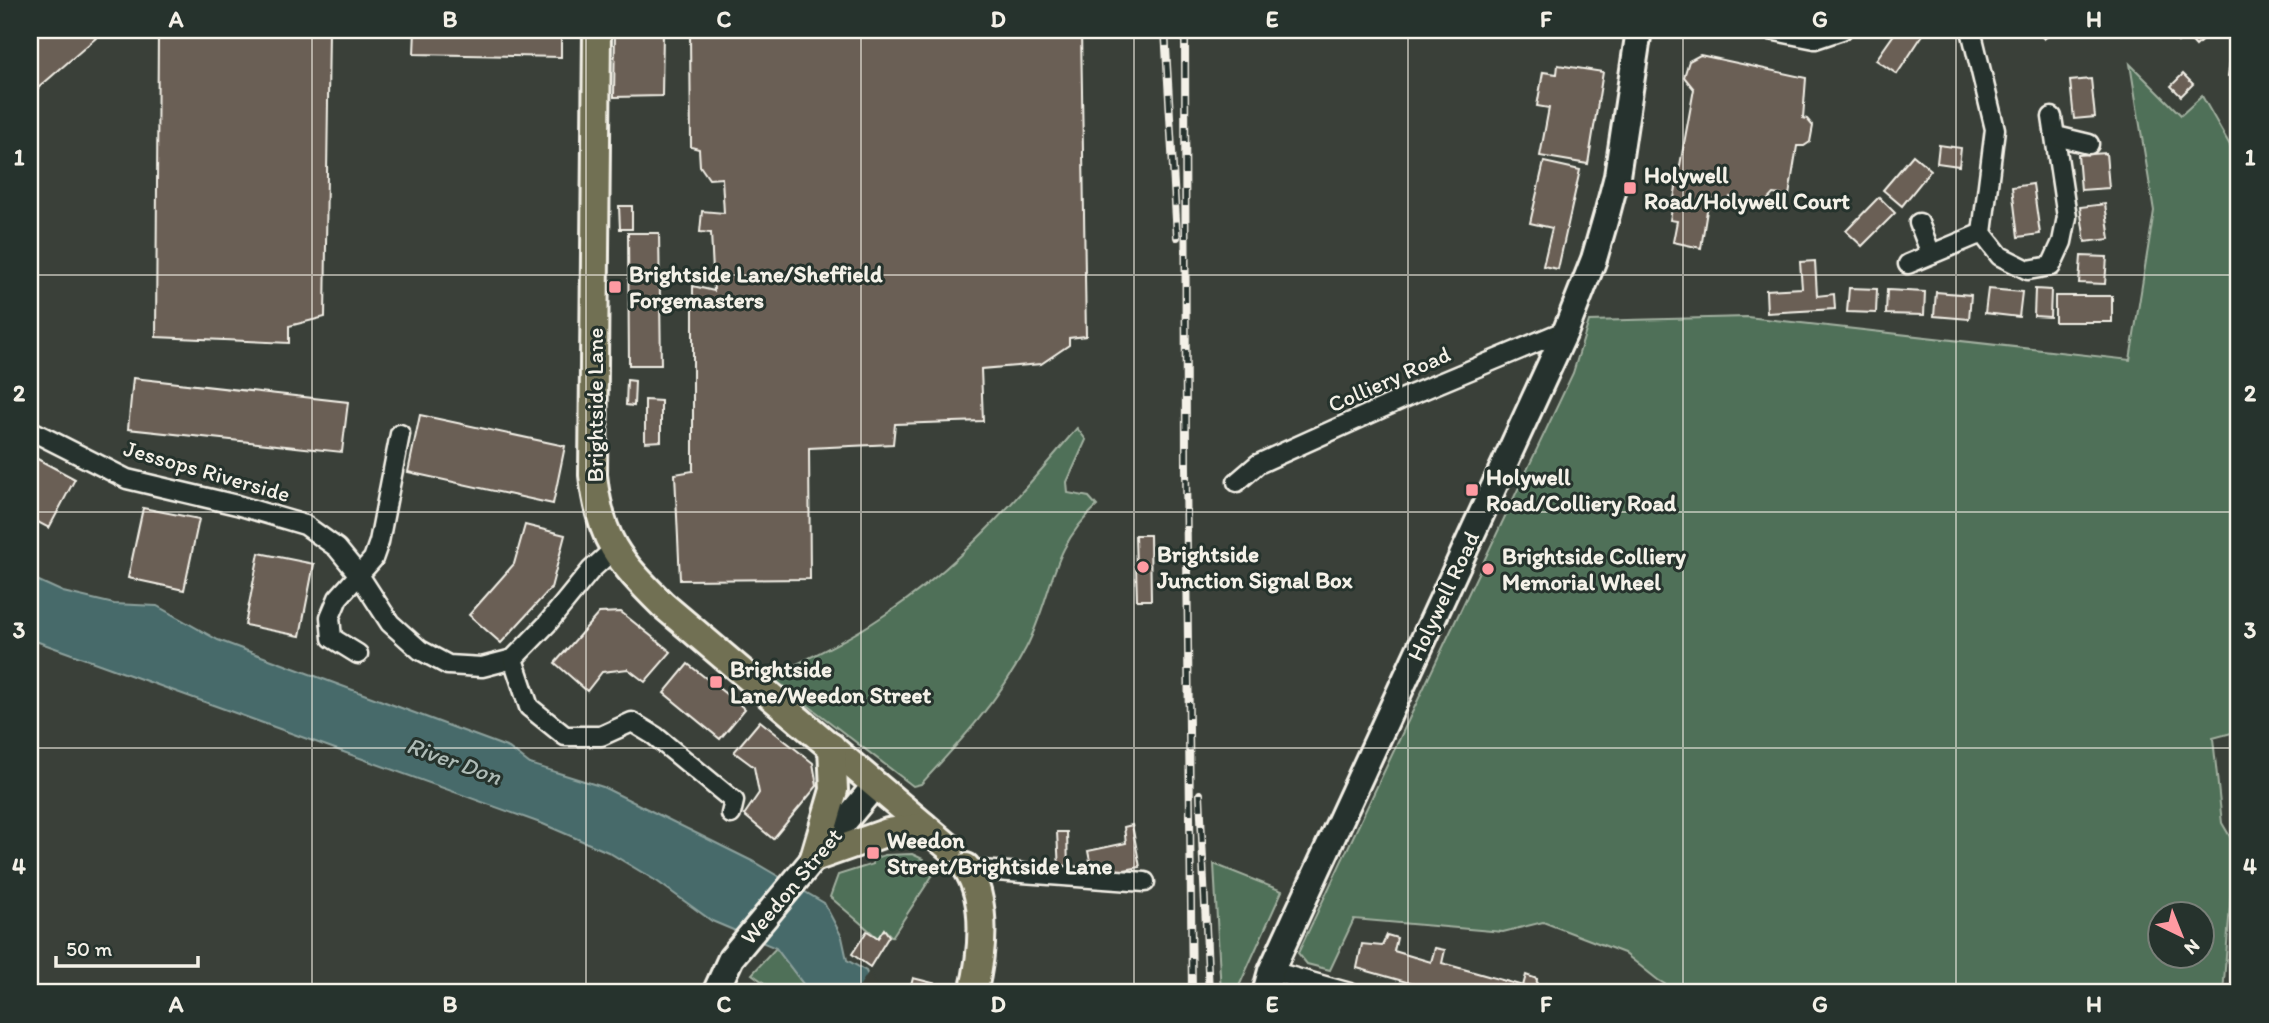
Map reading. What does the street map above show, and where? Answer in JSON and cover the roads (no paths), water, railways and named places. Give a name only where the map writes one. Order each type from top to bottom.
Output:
[{"type":"main road","name":"Brightside Lane","points":[[597,30],[593,475],[601,521],[613,550],[663,605],[832,747],[961,861]]},
{"type":"main road","name":"Holywell Road","points":[[1268,982],[1566,330],[1594,259],[1614,189],[1639,30]]},
{"type":"main road","points":[[808,866],[834,790],[832,747]]},
{"type":"main road","name":"Weedon Street","points":[[715,993],[731,958],[876,785]]},
{"type":"main road","points":[[808,866],[888,832],[924,827]]},
{"type":"main road","points":[[961,861],[977,892],[980,928],[973,993]]},
{"type":"street","points":[[1770,30],[1815,39],[1842,30]]},
{"type":"street","points":[[1971,30],[1995,129],[1982,233],[2000,257],[2028,270],[2051,266],[2062,242],[2067,217],[2052,117]]},
{"type":"street","points":[[2056,136],[2089,144]]},
{"type":"street","points":[[1919,223],[1931,254]]},
{"type":"street","points":[[1908,264],[1982,233]]},
{"type":"street","name":"Colliery Road","points":[[1237,482],[1258,464],[1413,394],[1566,330]]},
{"type":"street","name":"Jessops Riverside","points":[[30,430],[127,479],[237,505],[305,525],[337,548],[359,575],[390,622],[420,650],[448,665],[482,667],[513,659]]},
{"type":"street","points":[[358,654],[332,638],[330,618],[338,598],[373,559],[379,542],[400,434]]},
{"type":"street","points":[[613,550],[591,570],[547,624],[513,659],[529,707],[565,736],[601,736],[632,722],[655,736],[734,801],[731,814]]},
{"type":"street","points":[[961,861],[1145,882]]},
{"type":"street","points":[[1268,982],[1350,993]]},
{"type":"water","name":"River Don","points":[[30,577],[63,592],[114,604],[157,606],[218,640],[509,748],[530,764],[603,787],[752,861],[824,903],[842,937],[847,960],[866,971],[875,993],[810,993],[776,948],[712,921],[658,882],[608,852],[543,824],[30,639]]},
{"type":"railway","points":[[1165,30],[1177,237]]},
{"type":"railway","points":[[1185,30],[1186,468],[1192,993]]},
{"type":"railway","points":[[1200,794],[1209,993]]},
{"type":"place","name":"Holywell Road/Holywell Court","points":[[1630,188]]},
{"type":"place","name":"Brightside Lane/Sheffield Forgemasters","points":[[615,287]]},
{"type":"place","name":"Holywell Road/Colliery Road","points":[[1472,490]]},
{"type":"place","name":"Brightside Junction Signal Box","points":[[1143,567]]},
{"type":"place","name":"Brightside Colliery Memorial Wheel","points":[[1488,569]]},
{"type":"place","name":"Brightside Lane/Weedon Street","points":[[716,682]]},
{"type":"place","name":"Weedon Street/Brightside Lane","points":[[873,853]]}]
